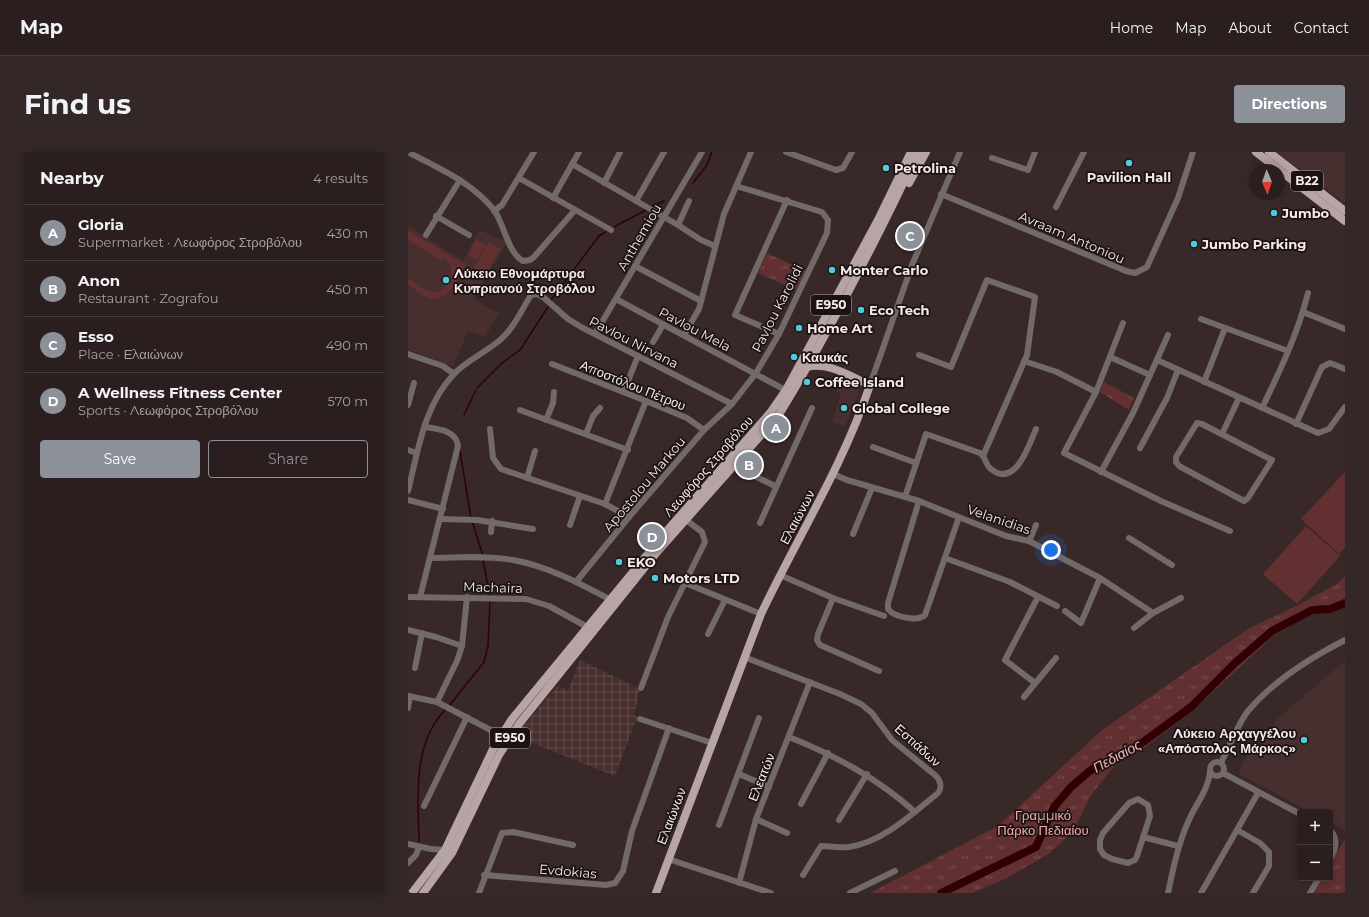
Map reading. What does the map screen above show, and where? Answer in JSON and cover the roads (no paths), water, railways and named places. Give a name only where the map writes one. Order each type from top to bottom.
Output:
[{"type":"main road","name":"E950","points":[[881,222],[884,198],[904,152]]},
{"type":"main road","name":"Λεωφόρος Στροβόλου","points":[[789,392],[807,367],[816,351],[881,222],[911,152]]},
{"type":"main road","name":"Λεωφόρος Στροβόλου","points":[[423,893],[448,860],[460,838],[496,760],[508,739],[591,628],[609,599],[665,533],[778,416],[789,392],[918,152]]},
{"type":"main road","name":"E950","points":[[881,222],[893,212],[926,152]]},
{"type":"main road","name":"B22","points":[[1256,152],[1345,221]]},
{"type":"main road","name":"B22","points":[[1269,152],[1345,211]]},
{"type":"main road","points":[[816,351],[820,361],[828,367],[870,385]]},
{"type":"main road","points":[[807,367],[816,365],[828,367]]},
{"type":"main road","name":"Ελαιώνων","points":[[656,893],[761,614],[834,474],[870,385]]},
{"type":"main road","name":"Λεωφόρος Στροβόλου","points":[[412,893],[445,850],[493,749],[512,719],[686,520],[730,464]]},
{"type":"street","points":[[494,211],[502,205],[534,152]]},
{"type":"street","points":[[553,198],[579,152]]},
{"type":"street","points":[[604,183],[620,152]]},
{"type":"street","points":[[636,201],[664,152]]},
{"type":"street","name":"Anthemiou","points":[[595,334],[702,152]]},
{"type":"street","points":[[684,335],[696,316],[714,246],[729,200],[751,152]]},
{"type":"street","points":[[786,152],[832,170],[840,170],[846,165],[852,152]]},
{"type":"street","name":"Ελαιώνων","points":[[870,385],[912,265],[960,152]]},
{"type":"street","points":[[992,158],[1028,170],[1035,152]]},
{"type":"street","points":[[1056,207],[1084,152]]},
{"type":"street","name":"Avraam Antoniou","points":[[941,194],[1126,271],[1135,273],[1147,267],[1178,198],[1193,152]]},
{"type":"street","points":[[410,154],[460,180],[473,189],[494,211],[515,254],[521,260],[526,261],[534,257],[575,210]]},
{"type":"street","points":[[572,164],[678,225],[701,240],[714,246]]},
{"type":"street","points":[[519,178],[611,230]]},
{"type":"street","points":[[426,235],[436,216],[460,180]]},
{"type":"street","points":[[736,186],[787,200],[734,315],[779,334]]},
{"type":"street","name":"Pavlou Karolidi","points":[[732,404],[756,373],[779,334],[826,233],[828,224],[826,216],[822,212],[787,200]]},
{"type":"street","points":[[678,225],[689,201]]},
{"type":"street","points":[[436,216],[469,235]]},
{"type":"street","points":[[635,266],[701,301]]},
{"type":"street","points":[[919,355],[952,367],[987,280],[1035,297],[1026,355],[983,456]]},
{"type":"street","name":"Pavlou Nirvana","points":[[454,374],[511,330],[531,295],[537,294],[543,297],[568,319],[732,404]]},
{"type":"street","points":[[1262,408],[1288,351],[1303,312],[1308,294]]},
{"type":"street","name":"Pavlou Mela","points":[[616,299],[789,392]]},
{"type":"street","points":[[1303,312],[1345,329]]},
{"type":"street","points":[[1201,319],[1288,351]]},
{"type":"street","points":[[1123,323],[1096,392],[1064,453],[1101,472],[1230,531]]},
{"type":"street","points":[[653,342],[663,325]]},
{"type":"street","points":[[1204,382],[1225,328]]},
{"type":"street","points":[[1101,472],[1150,375],[1168,335]]},
{"type":"street","points":[[408,354],[443,366],[454,374],[435,399],[417,452],[408,491]]},
{"type":"street","points":[[624,391],[638,356]]},
{"type":"street","points":[[1110,357],[1150,375]]},
{"type":"street","points":[[1157,360],[1316,433],[1321,433],[1333,425],[1345,407]]},
{"type":"street","points":[[1024,361],[1057,372],[1096,392]]},
{"type":"street","points":[[1296,424],[1322,367],[1330,363],[1345,369]]},
{"type":"street","name":"Αποστόλου Πέτρου","points":[[552,364],[624,391],[687,418],[704,430]]},
{"type":"street","points":[[1140,448],[1167,398],[1178,370]]},
{"type":"street","points":[[408,405],[414,383]]},
{"type":"street","points":[[546,420],[553,403],[554,392]]},
{"type":"street","points":[[1222,434],[1239,398]]},
{"type":"street","points":[[605,504],[628,450],[646,401]]},
{"type":"street","name":"Apostolou Markou","points":[[576,582],[629,517],[704,430],[732,404]]},
{"type":"street","points":[[586,434],[593,416],[600,408]]},
{"type":"street","points":[[760,523],[775,486],[812,408]]},
{"type":"street","points":[[520,410],[628,450]]},
{"type":"street","points":[[1197,423],[1222,434],[1272,460],[1248,498],[1244,501],[1239,500],[1179,466],[1176,462],[1176,457],[1197,423]]},
{"type":"street","points":[[420,597],[457,452],[458,442],[452,434],[445,430],[425,427]]},
{"type":"street","points":[[490,429],[491,448],[496,464],[508,472],[605,504],[629,517]]},
{"type":"street","points":[[905,497],[926,434],[980,453],[988,466],[996,472],[1012,472],[1018,468],[1036,429]]},
{"type":"street","points":[[873,448],[916,463]]},
{"type":"street","points":[[408,450],[417,452]]},
{"type":"street","points":[[526,478],[535,451]]},
{"type":"street","points":[[730,464],[775,486]]},
{"type":"street","name":"Velanidias","points":[[834,474],[872,488],[919,501],[1006,536],[1029,541],[1100,578],[1153,613]]},
{"type":"street","points":[[853,534],[872,488]]},
{"type":"street","points":[[570,525],[580,496]]},
{"type":"street","points":[[408,500],[443,509]]},
{"type":"street","points":[[919,501],[888,609],[893,614],[913,618],[923,617],[959,517]]},
{"type":"street","points":[[440,519],[472,519],[492,521],[533,529]]},
{"type":"street","points":[[641,688],[668,619],[705,542],[702,532],[686,520]]},
{"type":"street","points":[[491,532],[492,521]]},
{"type":"street","points":[[1029,541],[1036,525]]},
{"type":"street","points":[[1129,538],[1172,565]]},
{"type":"street","points":[[430,558],[512,559],[527,563],[576,582],[609,599]]},
{"type":"street","points":[[945,558],[1010,582],[1056,606]]},
{"type":"street","points":[[780,575],[833,598],[884,616]]},
{"type":"street","points":[[1065,611],[1081,624],[1100,578]]},
{"type":"street","points":[[685,583],[761,614]]},
{"type":"street","points":[[1035,682],[1006,660],[1038,596]]},
{"type":"street","name":"Machaira","points":[[408,597],[517,597],[534,600],[591,628]]},
{"type":"street","points":[[437,702],[457,661],[462,646],[467,597]]},
{"type":"street","points":[[833,598],[818,634],[817,640],[820,644],[879,671]]},
{"type":"street","points":[[1134,628],[1153,613],[1181,598]]},
{"type":"street","points":[[708,634],[724,600]]},
{"type":"street","points":[[408,630],[462,646]]},
{"type":"street","points":[[415,668],[422,633]]},
{"type":"street","points":[[1221,763],[1248,711],[1263,696],[1294,670],[1345,640]]},
{"type":"street","name":"Εστιάδων","points":[[744,657],[852,699],[866,708],[892,740],[938,778],[941,784],[940,791],[915,812],[887,832],[854,846],[842,848],[822,846],[802,874]]},
{"type":"street","points":[[1024,697],[1056,658]]},
{"type":"street","name":"Ελεατών","points":[[739,883],[756,819],[810,682]]},
{"type":"street","points":[[408,708],[409,696],[437,702],[502,736]]},
{"type":"street","points":[[424,806],[466,717]]},
{"type":"street","points":[[719,825],[759,718]]},
{"type":"street","points":[[640,719],[712,743]]},
{"type":"street","name":"Evdokias","points":[[484,875],[611,884],[619,878],[623,872],[632,831],[669,728]]},
{"type":"street","points":[[789,737],[828,753],[867,774],[915,812]]},
{"type":"street","points":[[801,804],[828,753]]},
{"type":"street","points":[[1208,785],[1210,767],[1215,762],[1221,763]]},
{"type":"street","points":[[1168,893],[1178,846],[1189,820],[1208,785],[1220,774],[1224,767],[1221,763]]},
{"type":"street","points":[[1210,772],[1220,774],[1297,812]]},
{"type":"street","points":[[739,774],[769,786]]},
{"type":"street","points":[[839,820],[867,774]]},
{"type":"street","points":[[1201,893],[1258,793]]},
{"type":"street","points":[[1135,800],[1145,801],[1150,809],[1150,816],[1143,837],[1138,856],[1132,861],[1124,862],[1112,859],[1104,854],[1100,848],[1100,840],[1103,833],[1129,803],[1135,800]]},
{"type":"street","points":[[756,819],[786,833]]},
{"type":"street","points":[[1237,830],[1265,846],[1270,855],[1269,866],[1253,893]]},
{"type":"street","points":[[479,893],[484,875],[502,833],[513,832],[573,845]]},
{"type":"street","points":[[1333,834],[1336,843],[1333,851]]},
{"type":"street","points":[[1143,837],[1178,846]]},
{"type":"street","points":[[408,844],[431,849],[445,850]]},
{"type":"street","points":[[408,863],[416,855],[419,847]]},
{"type":"street","points":[[431,849],[438,858],[448,860]]},
{"type":"street","points":[[668,859],[767,893]]},
{"type":"street","points":[[850,893],[895,871]]},
{"type":"street","points":[[1310,893],[1317,881]]},
{"type":"waterway","points":[[693,183],[707,165],[712,152]]},
{"type":"waterway","points":[[651,207],[664,201]]},
{"type":"waterway","points":[[614,227],[646,210]]},
{"type":"waterway","points":[[551,300],[599,236],[606,232]]},
{"type":"waterway","points":[[477,388],[502,363],[520,350],[548,307]]},
{"type":"waterway","points":[[464,415],[476,390]]},
{"type":"waterway","points":[[460,451],[471,518]]},
{"type":"waterway","points":[[472,521],[483,556]]},
{"type":"waterway","points":[[483,560],[490,597]]},
{"type":"waterway","points":[[449,706],[484,662],[488,646],[490,601]]},
{"type":"waterway","name":"Πεδιαίος","points":[[941,893],[1036,847],[1054,807],[1071,787],[1091,770],[1139,745],[1191,707],[1235,663],[1272,631],[1312,610],[1330,609],[1345,603]]},
{"type":"waterway","points":[[419,841],[418,789],[422,755],[434,724],[445,710]]},
{"type":"place","name":"Pavilion Hall","points":[[1129,163]]},
{"type":"place","name":"Petrolina","points":[[886,168]]},
{"type":"place","name":"Jumbo","points":[[1274,213]]},
{"type":"place","name":"Esso","points":[[910,236]]},
{"type":"place","name":"Jumbo Parking","points":[[1194,244]]},
{"type":"place","name":"Monter Carlo","points":[[832,270]]},
{"type":"place","name":"Λύκειο Εθνομάρτυρα Κυπριανού Στροβόλου","points":[[446,280]]},
{"type":"place","name":"Eco Tech","points":[[861,310]]},
{"type":"place","name":"Home Art","points":[[799,328]]},
{"type":"place","name":"Καυκάς","points":[[794,357]]},
{"type":"place","name":"Coffee Island","points":[[807,382]]},
{"type":"place","name":"Global College","points":[[844,408]]},
{"type":"place","name":"Gloria","points":[[776,428]]},
{"type":"place","name":"Anon","points":[[749,465]]},
{"type":"place","name":"A Wellness Fitness Center","points":[[652,537]]},
{"type":"place","name":"EKO","points":[[619,562]]},
{"type":"place","name":"Motors LTD","points":[[655,578]]},
{"type":"place","name":"Λύκειο Αρχαγγέλου «Απόστολος Μάρκος»","points":[[1304,740]]},
{"type":"park label","name":"Γραμμικό Πάρκο Πεδιαίου","points":[[1043,822]]}]
